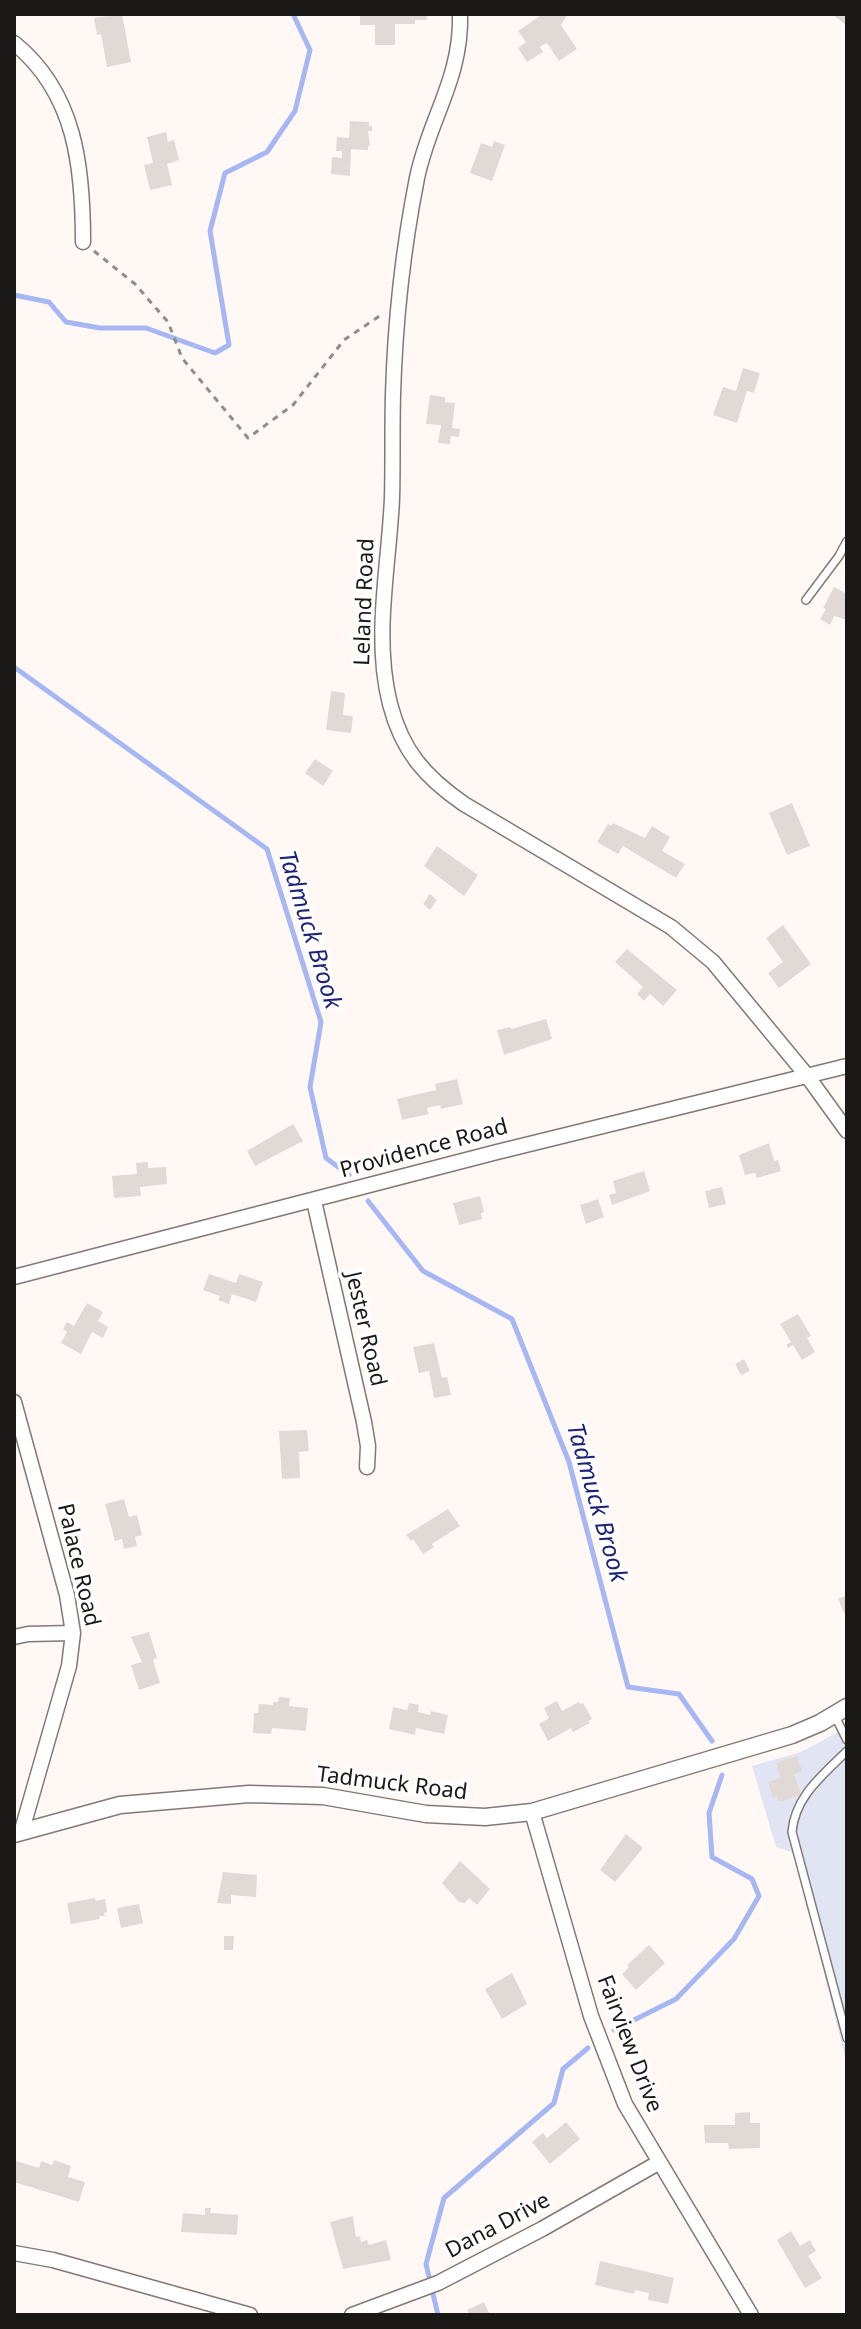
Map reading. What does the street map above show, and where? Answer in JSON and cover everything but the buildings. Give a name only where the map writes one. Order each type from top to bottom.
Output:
[{"type":"street","name":"Leland Road","points":[[460,14],[461,39],[448,93],[419,170],[405,239],[393,393],[392,499],[381,646],[390,706],[406,745],[433,782],[464,804],[626,900],[682,936],[713,962],[808,1077],[847,1131]]},
{"type":"street","points":[[14,43],[45,75],[66,111],[77,150],[83,196],[83,242]]},
{"type":"street","name":"Providence Road","points":[[14,1277],[482,1155],[847,1066]]},
{"type":"street","name":"Jester Road","points":[[314,1201],[364,1422],[367,1467]]},
{"type":"street","name":"Palace Road","points":[[14,1402],[67,1595],[73,1633],[69,1666],[18,1832]]},
{"type":"street","points":[[14,1637],[73,1633]]},
{"type":"street","name":"Tadmuck Road","points":[[18,1832],[120,1805],[249,1794],[323,1796],[426,1814],[485,1817],[532,1812],[792,1735],[841,1712]]},
{"type":"street","name":"Fairview Drive","points":[[532,1812],[591,2016],[625,2104],[751,2315]]},
{"type":"street","name":"Dana Drive","points":[[352,2315],[438,2283],[658,2163]]},
{"type":"street","points":[[14,2253],[53,2260],[215,2310],[250,2315]]},
{"type":"lane","points":[[806,600],[847,541]]},
{"type":"lane","points":[[841,1712],[847,1740]]},
{"type":"lane","points":[[847,1751],[806,1792],[797,1807],[792,1832],[847,2038]]},
{"type":"path","points":[[83,242],[135,284],[168,322],[182,358],[248,438],[293,405],[344,340],[400,302]]},
{"type":"shaded area","points":[[847,1727],[847,2065],[794,1853],[776,1847],[752,1766],[801,1752]]},
{"type":"waterway","points":[[14,295],[49,302],[66,322],[100,328],[146,328],[215,353],[229,345],[210,231],[225,173],[267,152],[295,111],[310,50],[293,14]]},
{"type":"waterway","name":"Tadmuck Brook","points":[[14,667],[267,849],[321,1022],[310,1087],[326,1158],[349,1175]]},
{"type":"waterway","name":"Tadmuck Brook","points":[[368,1201],[423,1271],[512,1319],[569,1462],[628,1687],[679,1694],[712,1741]]},
{"type":"waterway","name":"Tadmuck Brook","points":[[614,2030],[676,1999],[734,1939],[759,1896],[752,1879],[712,1857],[709,1813],[722,1775]]},
{"type":"waterway","name":"Tadmuck Brook","points":[[438,2315],[426,2264],[444,2198],[554,2103],[563,2069],[588,2048]]}]
